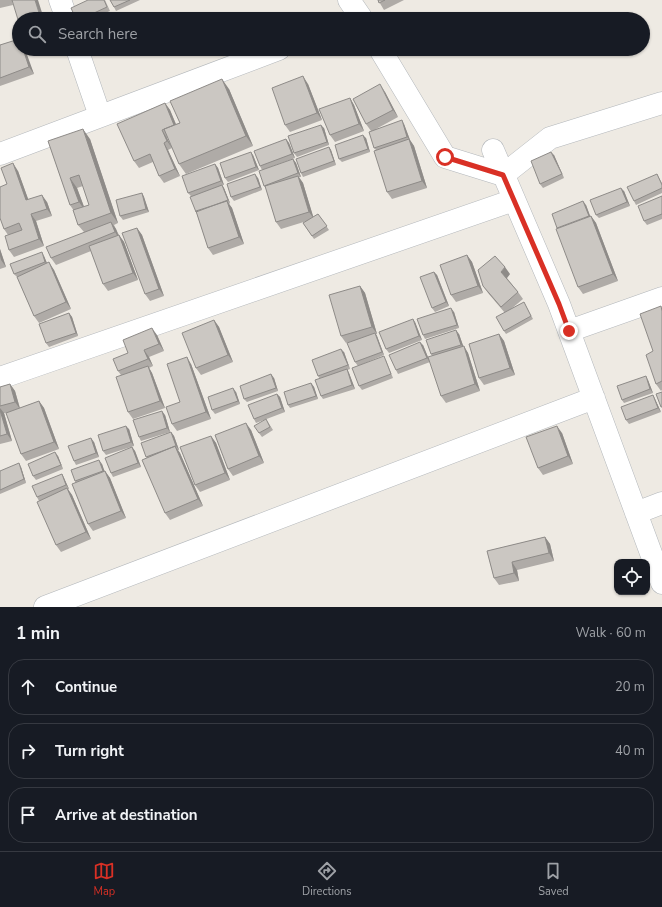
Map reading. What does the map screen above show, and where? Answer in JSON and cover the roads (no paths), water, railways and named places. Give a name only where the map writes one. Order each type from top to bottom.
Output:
[{"type":"street","points":[[60,0],[64,12]]},
{"type":"street","points":[[349,0],[357,12]]},
{"type":"street","points":[[79,56],[100,116]]},
{"type":"street","points":[[0,154],[259,56]]},
{"type":"street","points":[[384,56],[445,157],[503,175]]},
{"type":"street","points":[[503,175],[550,138],[662,103]]},
{"type":"street","points":[[492,150],[559,304],[662,583]]},
{"type":"street","points":[[0,378],[514,200]]},
{"type":"street","points":[[569,331],[662,298]]},
{"type":"street","points":[[45,607],[594,398]]},
{"type":"street","points":[[636,513],[662,503]]}]
